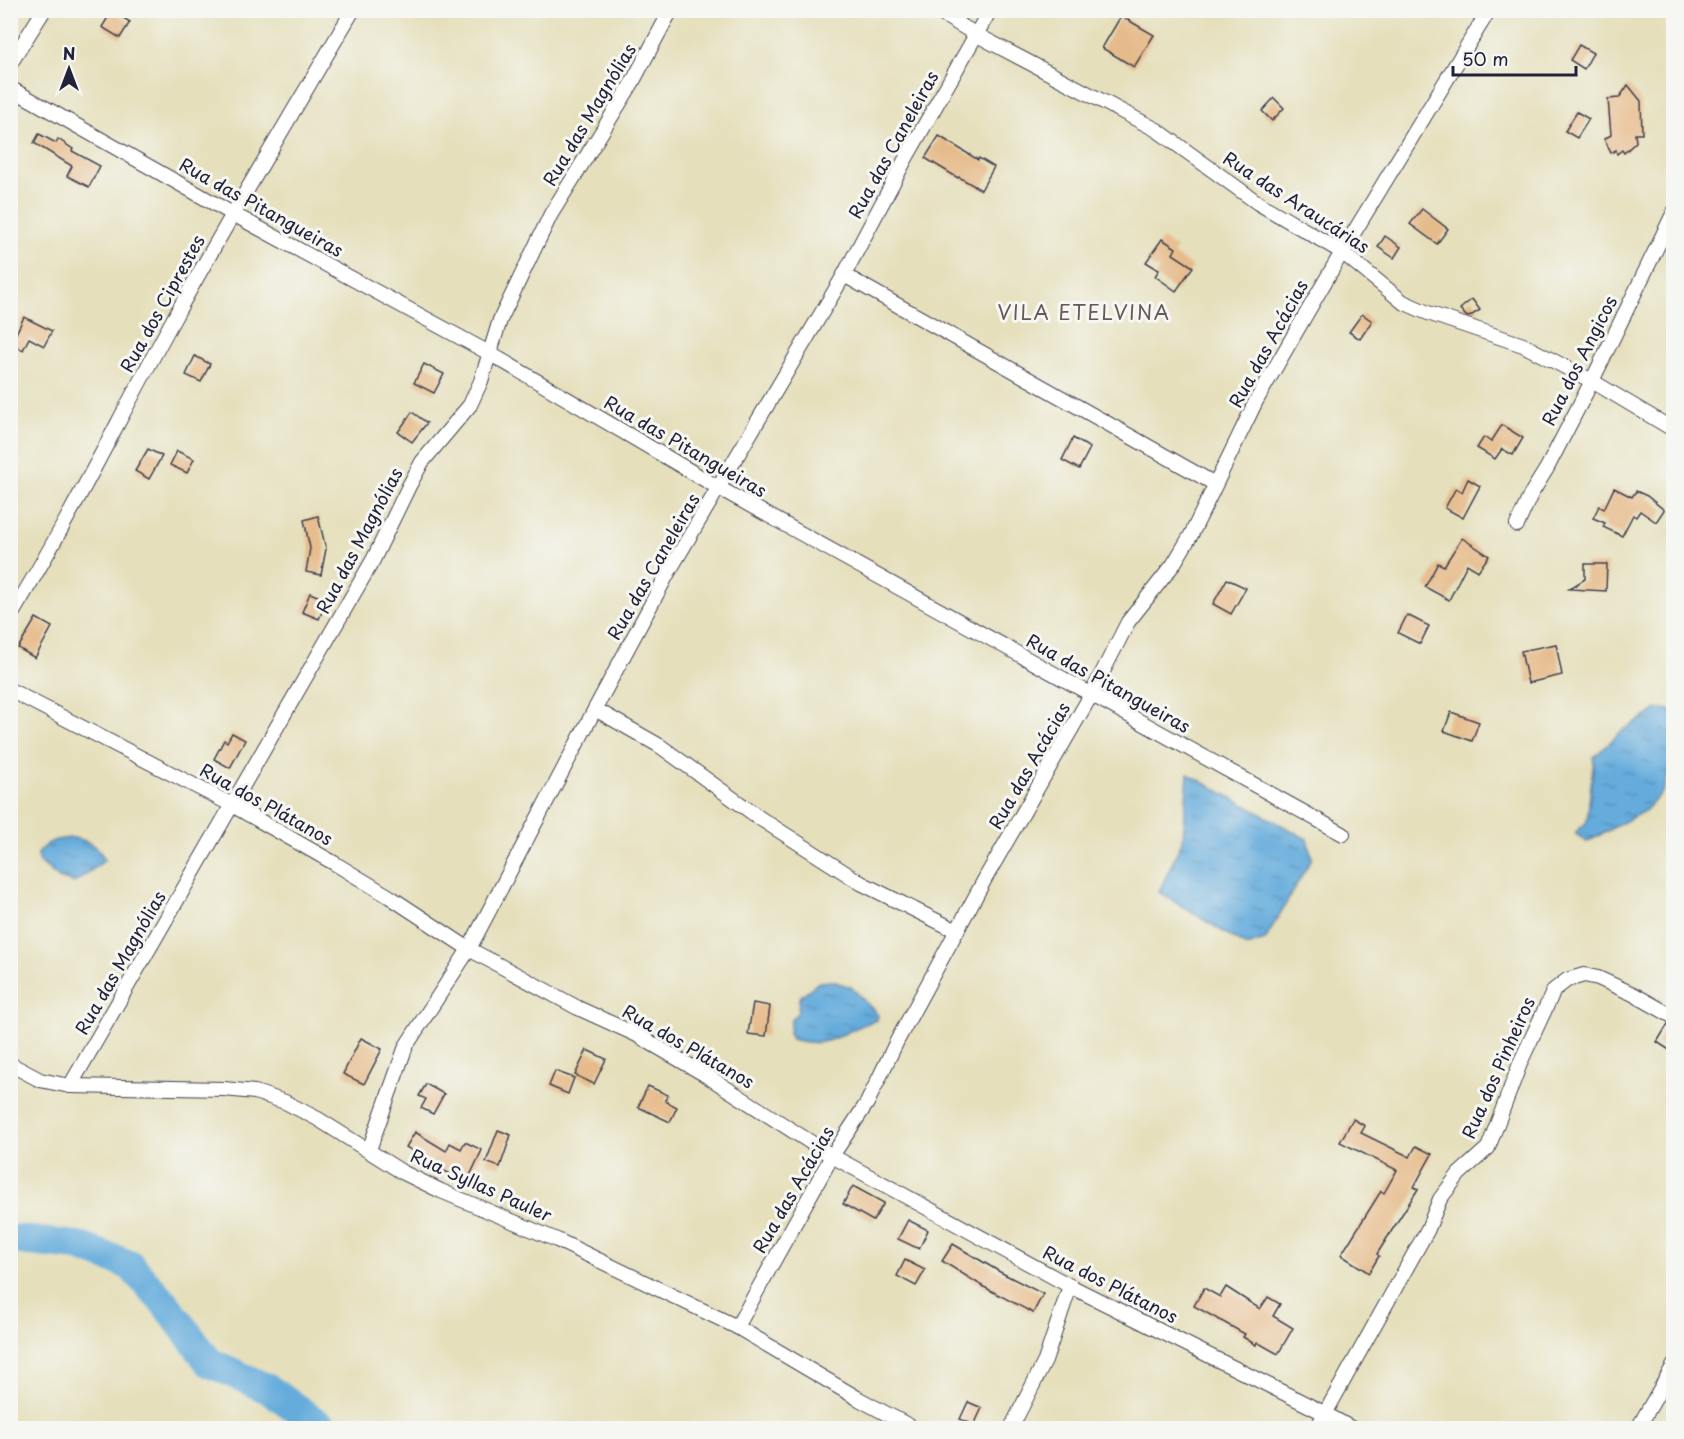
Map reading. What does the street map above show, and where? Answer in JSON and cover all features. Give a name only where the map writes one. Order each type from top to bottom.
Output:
[{"type":"street","points":[[10,64],[44,10]]},
{"type":"street","name":"Rua dos Ciprestes","points":[[10,617],[54,543],[172,322],[233,214],[353,10]]},
{"type":"street","name":"Rua das Magnólias","points":[[70,1086],[373,560],[422,462],[470,405],[481,381],[500,320],[551,214],[632,83],[671,10]]},
{"type":"street","name":"Rua das Araucárias","points":[[935,10],[976,35],[1157,129],[1258,203],[1342,252],[1403,302],[1428,313],[1523,345],[1592,381],[1674,430]]},
{"type":"street","name":"Rua das Caneleiras","points":[[369,1150],[406,1046],[469,949],[668,573],[844,275],[906,158],[990,10]]},
{"type":"street","name":"Rua das Acácias","points":[[737,1327],[832,1156],[867,1103],[897,1041],[1091,695],[1128,622],[1173,565],[1191,535],[1256,401],[1342,252],[1489,10]]},
{"type":"street","name":"Rua das Pitangueiras","points":[[10,88],[233,214],[489,353],[719,488],[1343,834]]},
{"type":"street","name":"Rua dos Angicos","points":[[1517,525],[1531,494],[1592,381],[1674,212]]},
{"type":"street","points":[[844,275],[1215,484]]},
{"type":"street","name":"Rua dos Plátanos","points":[[10,690],[334,862],[469,949],[578,1008],[637,1035],[704,1074],[832,1156],[1070,1286],[1351,1428]]},
{"type":"street","points":[[595,709],[660,747],[761,819],[861,883],[957,931]]},
{"type":"street","name":"Rua dos Pinheiros","points":[[1317,1428],[1428,1228],[1440,1199],[1459,1174],[1488,1148],[1521,1061],[1554,990],[1566,980],[1584,975],[1598,978],[1674,1017]]},
{"type":"street","name":"Rua Syllas Pauler","points":[[11,1066],[40,1080],[70,1086],[224,1089],[255,1092],[285,1102],[318,1119],[402,1172],[557,1240],[737,1327],[913,1428]]},
{"type":"street","points":[[1011,1428],[1045,1361],[1070,1286]]},
{"type":"street","points":[[1638,1428],[1674,1365]]},
{"type":"water","points":[[1658,709],[1673,710],[1673,759],[1663,791],[1646,810],[1587,842],[1575,833],[1587,822],[1594,757],[1623,730]]},
{"type":"water","points":[[1188,774],[1307,839],[1312,858],[1265,940],[1246,946],[1159,892],[1183,839]]},
{"type":"water","points":[[73,838],[84,840],[92,845],[105,860],[74,883],[59,878],[39,861],[38,854],[53,841]]},
{"type":"water","points":[[832,981],[851,987],[878,1015],[877,1020],[828,1041],[806,1042],[792,1039],[789,1033],[791,1020],[798,1012],[799,999],[819,982]]},
{"type":"building","points":[[112,11],[130,22],[120,38],[102,27]]},
{"type":"building","points":[[1121,16],[1154,35],[1134,67],[1102,48]]},
{"type":"building","points":[[1579,45],[1593,53],[1584,69],[1570,60]]},
{"type":"building","points":[[1628,85],[1641,101],[1642,134],[1635,134],[1636,142],[1624,153],[1622,150],[1617,154],[1616,150],[1611,153],[1604,139],[1611,135],[1608,99],[1619,98]]},
{"type":"building","points":[[1274,98],[1284,108],[1272,121],[1262,111]]},
{"type":"building","points":[[1577,112],[1589,119],[1577,138],[1565,131]]},
{"type":"building","points":[[39,134],[56,143],[58,139],[73,149],[72,151],[100,166],[89,187],[67,176],[72,166],[34,143]]},
{"type":"building","points":[[939,136],[994,167],[981,190],[925,158]]},
{"type":"building","points":[[1422,209],[1448,229],[1437,244],[1410,224]]},
{"type":"building","points":[[1385,236],[1401,247],[1394,258],[1378,247]]},
{"type":"building","points":[[1162,239],[1176,248],[1173,254],[1193,267],[1176,291],[1155,276],[1159,270],[1146,262]]},
{"type":"building","points":[[1472,299],[1480,310],[1469,317],[1460,309]]},
{"type":"building","points":[[1362,314],[1372,321],[1360,339],[1349,332]]},
{"type":"building","points":[[24,317],[52,331],[44,346],[29,338],[23,350],[11,344]]},
{"type":"building","points":[[195,356],[210,364],[201,382],[186,375]]},
{"type":"building","points":[[424,364],[444,374],[434,393],[414,383]]},
{"type":"building","points":[[412,412],[427,423],[412,442],[398,432]]},
{"type":"building","points":[[1502,425],[1523,438],[1513,455],[1502,449],[1495,459],[1477,448],[1484,437],[1491,442]]},
{"type":"building","points":[[1073,438],[1090,448],[1079,469],[1062,460]]},
{"type":"building","points":[[148,449],[162,456],[149,479],[135,471]]},
{"type":"building","points":[[177,451],[194,459],[187,473],[170,465]]},
{"type":"building","points":[[1468,479],[1480,486],[1463,518],[1445,508],[1456,488],[1462,492]]},
{"type":"building","points":[[1614,488],[1632,497],[1636,491],[1647,496],[1664,510],[1656,522],[1640,511],[1636,517],[1633,515],[1622,536],[1603,527],[1605,523],[1593,518],[1599,506],[1604,509]]},
{"type":"building","points":[[318,516],[326,549],[321,575],[306,572],[310,548],[304,520]]},
{"type":"building","points":[[1462,538],[1489,556],[1478,571],[1467,564],[1449,600],[1425,587],[1438,563],[1444,566]]},
{"type":"building","points":[[1585,564],[1607,564],[1606,591],[1569,589],[1585,579]]},
{"type":"building","points":[[1227,579],[1246,588],[1231,614],[1213,604]]},
{"type":"building","points":[[310,593],[327,600],[319,619],[302,612]]},
{"type":"building","points":[[1407,615],[1429,626],[1420,644],[1398,633]]},
{"type":"building","points":[[36,618],[52,627],[35,658],[18,648]]},
{"type":"building","points":[[1556,644],[1562,675],[1528,683],[1521,651]]},
{"type":"building","points":[[1451,712],[1479,722],[1472,741],[1444,731]]},
{"type":"building","points":[[232,733],[245,740],[230,768],[214,759],[224,740],[227,742]]},
{"type":"building","points":[[753,1003],[770,1006],[766,1036],[748,1034]]},
{"type":"building","points":[[1668,1024],[1674,1026],[1674,1053],[1657,1042]]},
{"type":"building","points":[[361,1038],[382,1049],[364,1084],[343,1074]]},
{"type":"building","points":[[587,1050],[606,1059],[594,1084],[575,1075]]},
{"type":"building","points":[[555,1071],[574,1078],[568,1094],[549,1086]]},
{"type":"building","points":[[426,1084],[444,1094],[433,1114],[421,1108],[426,1099],[419,1096]]},
{"type":"building","points":[[648,1086],[668,1095],[665,1101],[677,1107],[670,1122],[638,1107]]},
{"type":"building","points":[[1353,1119],[1365,1126],[1361,1133],[1410,1157],[1416,1146],[1432,1154],[1414,1187],[1418,1189],[1377,1254],[1379,1256],[1369,1273],[1341,1255],[1381,1191],[1384,1193],[1397,1170],[1340,1142]]},
{"type":"building","points":[[498,1130],[511,1135],[500,1167],[486,1162]]},
{"type":"building","points":[[415,1132],[446,1151],[450,1143],[461,1149],[465,1142],[482,1150],[467,1182],[438,1168],[406,1147]]},
{"type":"building","points":[[853,1186],[884,1203],[873,1221],[843,1204]]},
{"type":"building","points":[[908,1220],[928,1230],[919,1249],[898,1239]]},
{"type":"building","points":[[953,1244],[1043,1294],[1033,1313],[942,1261]]},
{"type":"building","points":[[905,1260],[925,1270],[916,1286],[897,1276]]},
{"type":"building","points":[[1226,1287],[1260,1309],[1268,1297],[1280,1304],[1273,1316],[1293,1328],[1278,1354],[1257,1342],[1256,1345],[1243,1337],[1245,1334],[1194,1306],[1204,1288],[1220,1297]]},
{"type":"building","points":[[968,1402],[982,1408],[974,1425],[960,1419]]},
{"type":"waterway","points":[[10,1239],[78,1246],[130,1265],[167,1306],[209,1362],[270,1390],[324,1428]]},
{"type":"district","name":"VILA ETELVINA","points":[[1084,313]]}]
